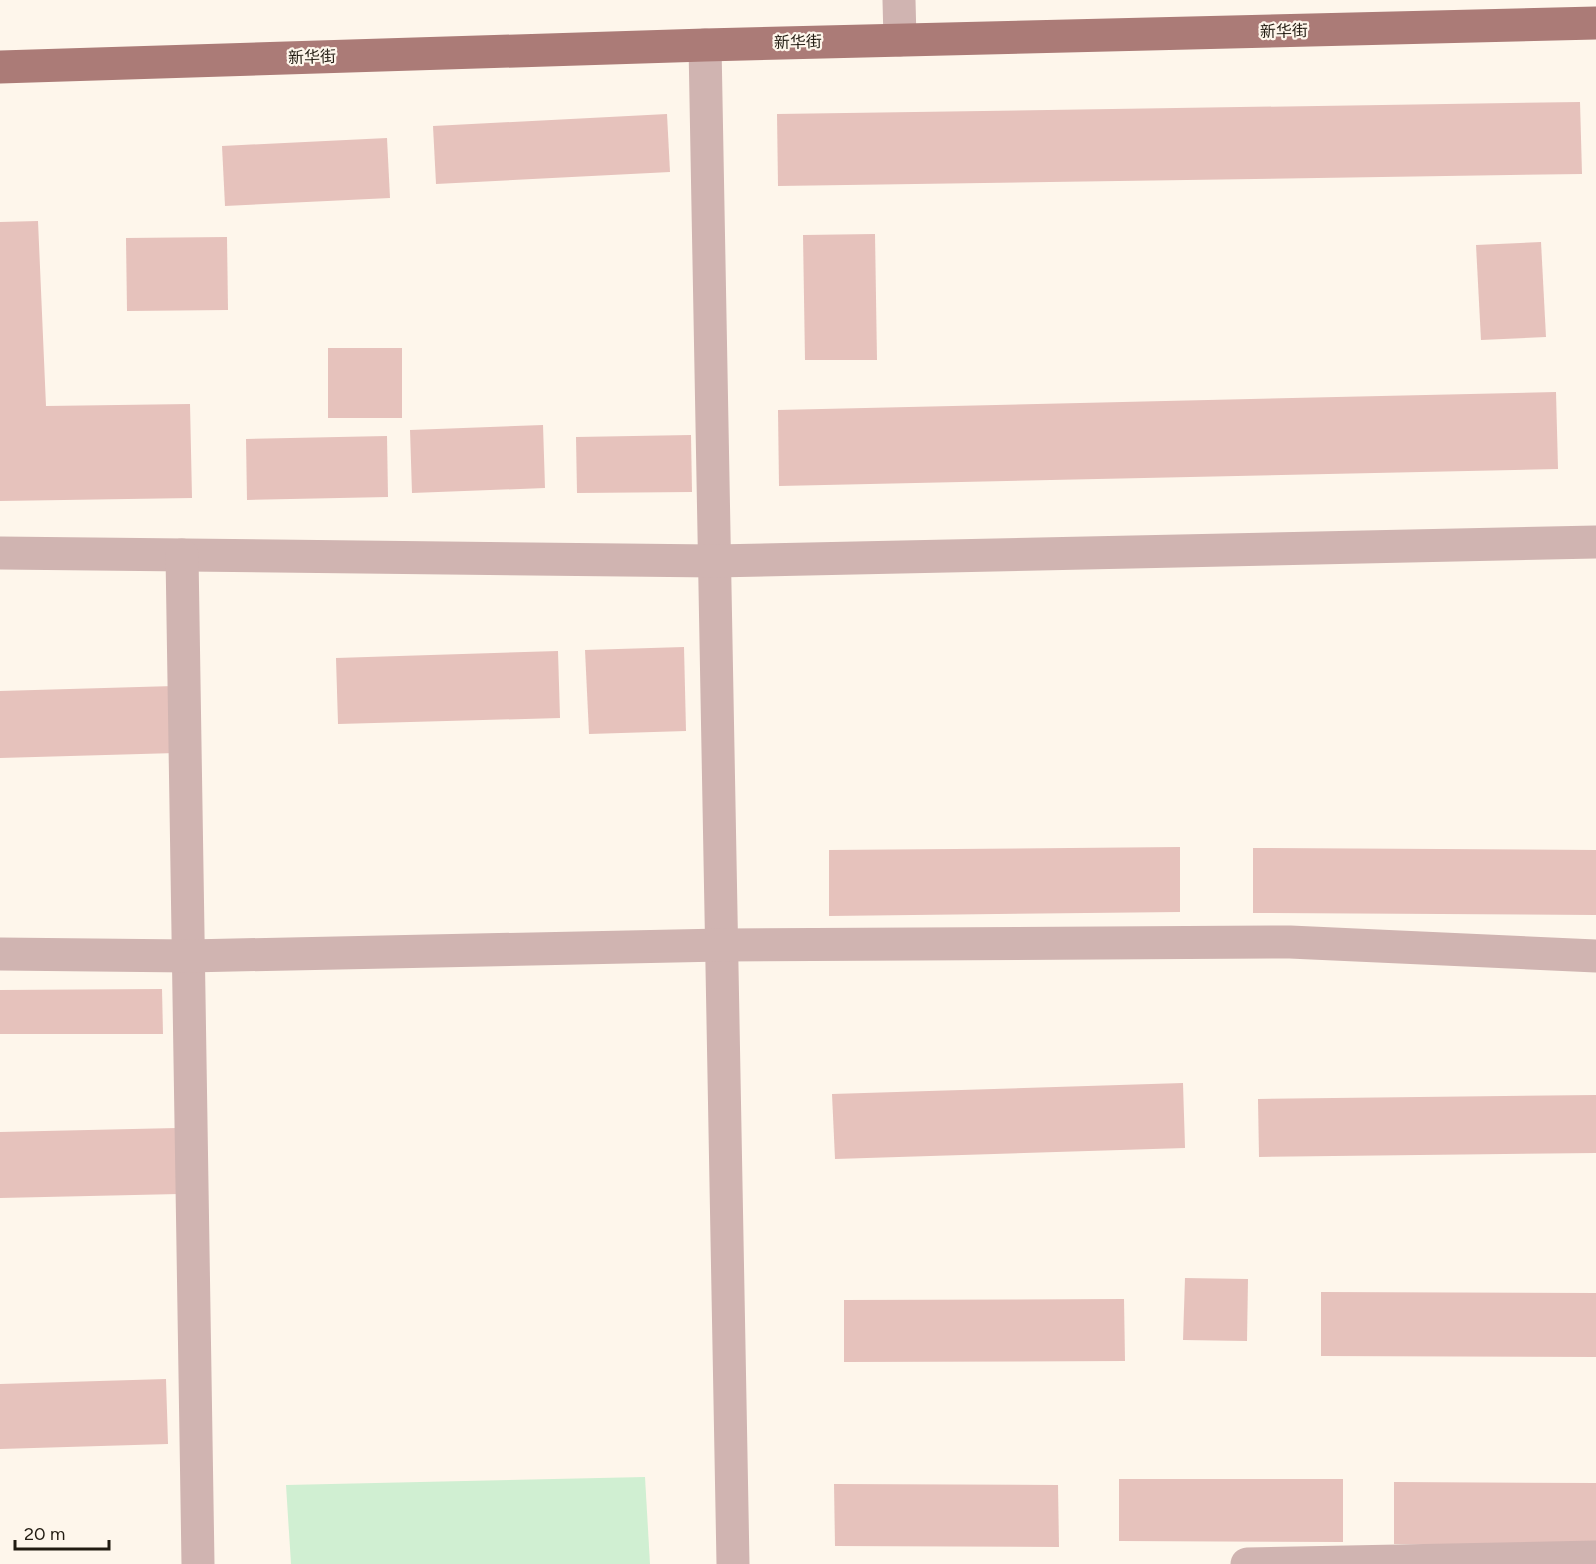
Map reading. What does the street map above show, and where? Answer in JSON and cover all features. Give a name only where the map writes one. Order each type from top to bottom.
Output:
[{"type":"main road","name":"新华街","points":[[0,67],[705,45],[1596,23]]},
{"type":"street","points":[[899,0],[900,40]]},
{"type":"street","points":[[705,45],[733,1564]]},
{"type":"street","points":[[0,553],[715,561],[1596,542]]},
{"type":"street","points":[[182,555],[198,1564]]},
{"type":"street","points":[[0,954],[189,957],[722,945],[1290,942],[1596,956]]},
{"type":"street","points":[[1247,1564],[1596,1557]]},
{"type":"green space","points":[[645,1477],[650,1564],[291,1564],[286,1485]]},
{"type":"building","points":[[1580,102],[1582,174],[778,186],[777,114]]},
{"type":"building","points":[[667,114],[670,172],[436,184],[433,126]]},
{"type":"building","points":[[387,138],[390,198],[225,206],[222,146]]},
{"type":"building","points":[[38,221],[46,406],[190,404],[192,498],[0,501],[0,222]]},
{"type":"building","points":[[875,234],[877,360],[805,360],[803,235]]},
{"type":"building","points":[[227,237],[228,310],[127,311],[126,238]]},
{"type":"building","points":[[1541,242],[1546,337],[1481,340],[1476,245]]},
{"type":"building","points":[[328,348],[402,348],[402,418],[328,418]]},
{"type":"building","points":[[1556,392],[1558,469],[779,486],[778,410]]},
{"type":"building","points":[[543,425],[545,488],[412,493],[410,430]]},
{"type":"building","points":[[691,435],[692,492],[577,493],[576,437]]},
{"type":"building","points":[[387,436],[388,497],[247,500],[246,439]]},
{"type":"building","points":[[684,647],[686,731],[589,734],[585,650]]},
{"type":"building","points":[[558,651],[560,718],[338,724],[336,658]]},
{"type":"building","points":[[174,686],[176,753],[0,758],[0,691]]},
{"type":"building","points":[[1180,847],[1180,912],[829,916],[829,850]]},
{"type":"building","points":[[1253,848],[1596,850],[1596,915],[1253,913]]},
{"type":"building","points":[[162,989],[163,1034],[0,1034],[0,990]]},
{"type":"building","points":[[1183,1083],[1185,1148],[835,1159],[832,1094]]},
{"type":"building","points":[[1596,1095],[1596,1153],[1259,1157],[1258,1099]]},
{"type":"building","points":[[177,1128],[179,1194],[0,1198],[0,1132]]},
{"type":"building","points":[[1185,1278],[1248,1279],[1247,1341],[1183,1340]]},
{"type":"building","points":[[1321,1292],[1596,1293],[1596,1357],[1321,1356]]},
{"type":"building","points":[[1124,1299],[1125,1361],[844,1362],[844,1300]]},
{"type":"building","points":[[166,1379],[168,1444],[0,1449],[0,1384]]},
{"type":"building","points":[[1119,1479],[1343,1479],[1343,1542],[1119,1541]]},
{"type":"building","points":[[1394,1482],[1596,1483],[1596,1545],[1394,1544]]},
{"type":"building","points":[[834,1484],[1058,1485],[1059,1547],[835,1546]]}]
